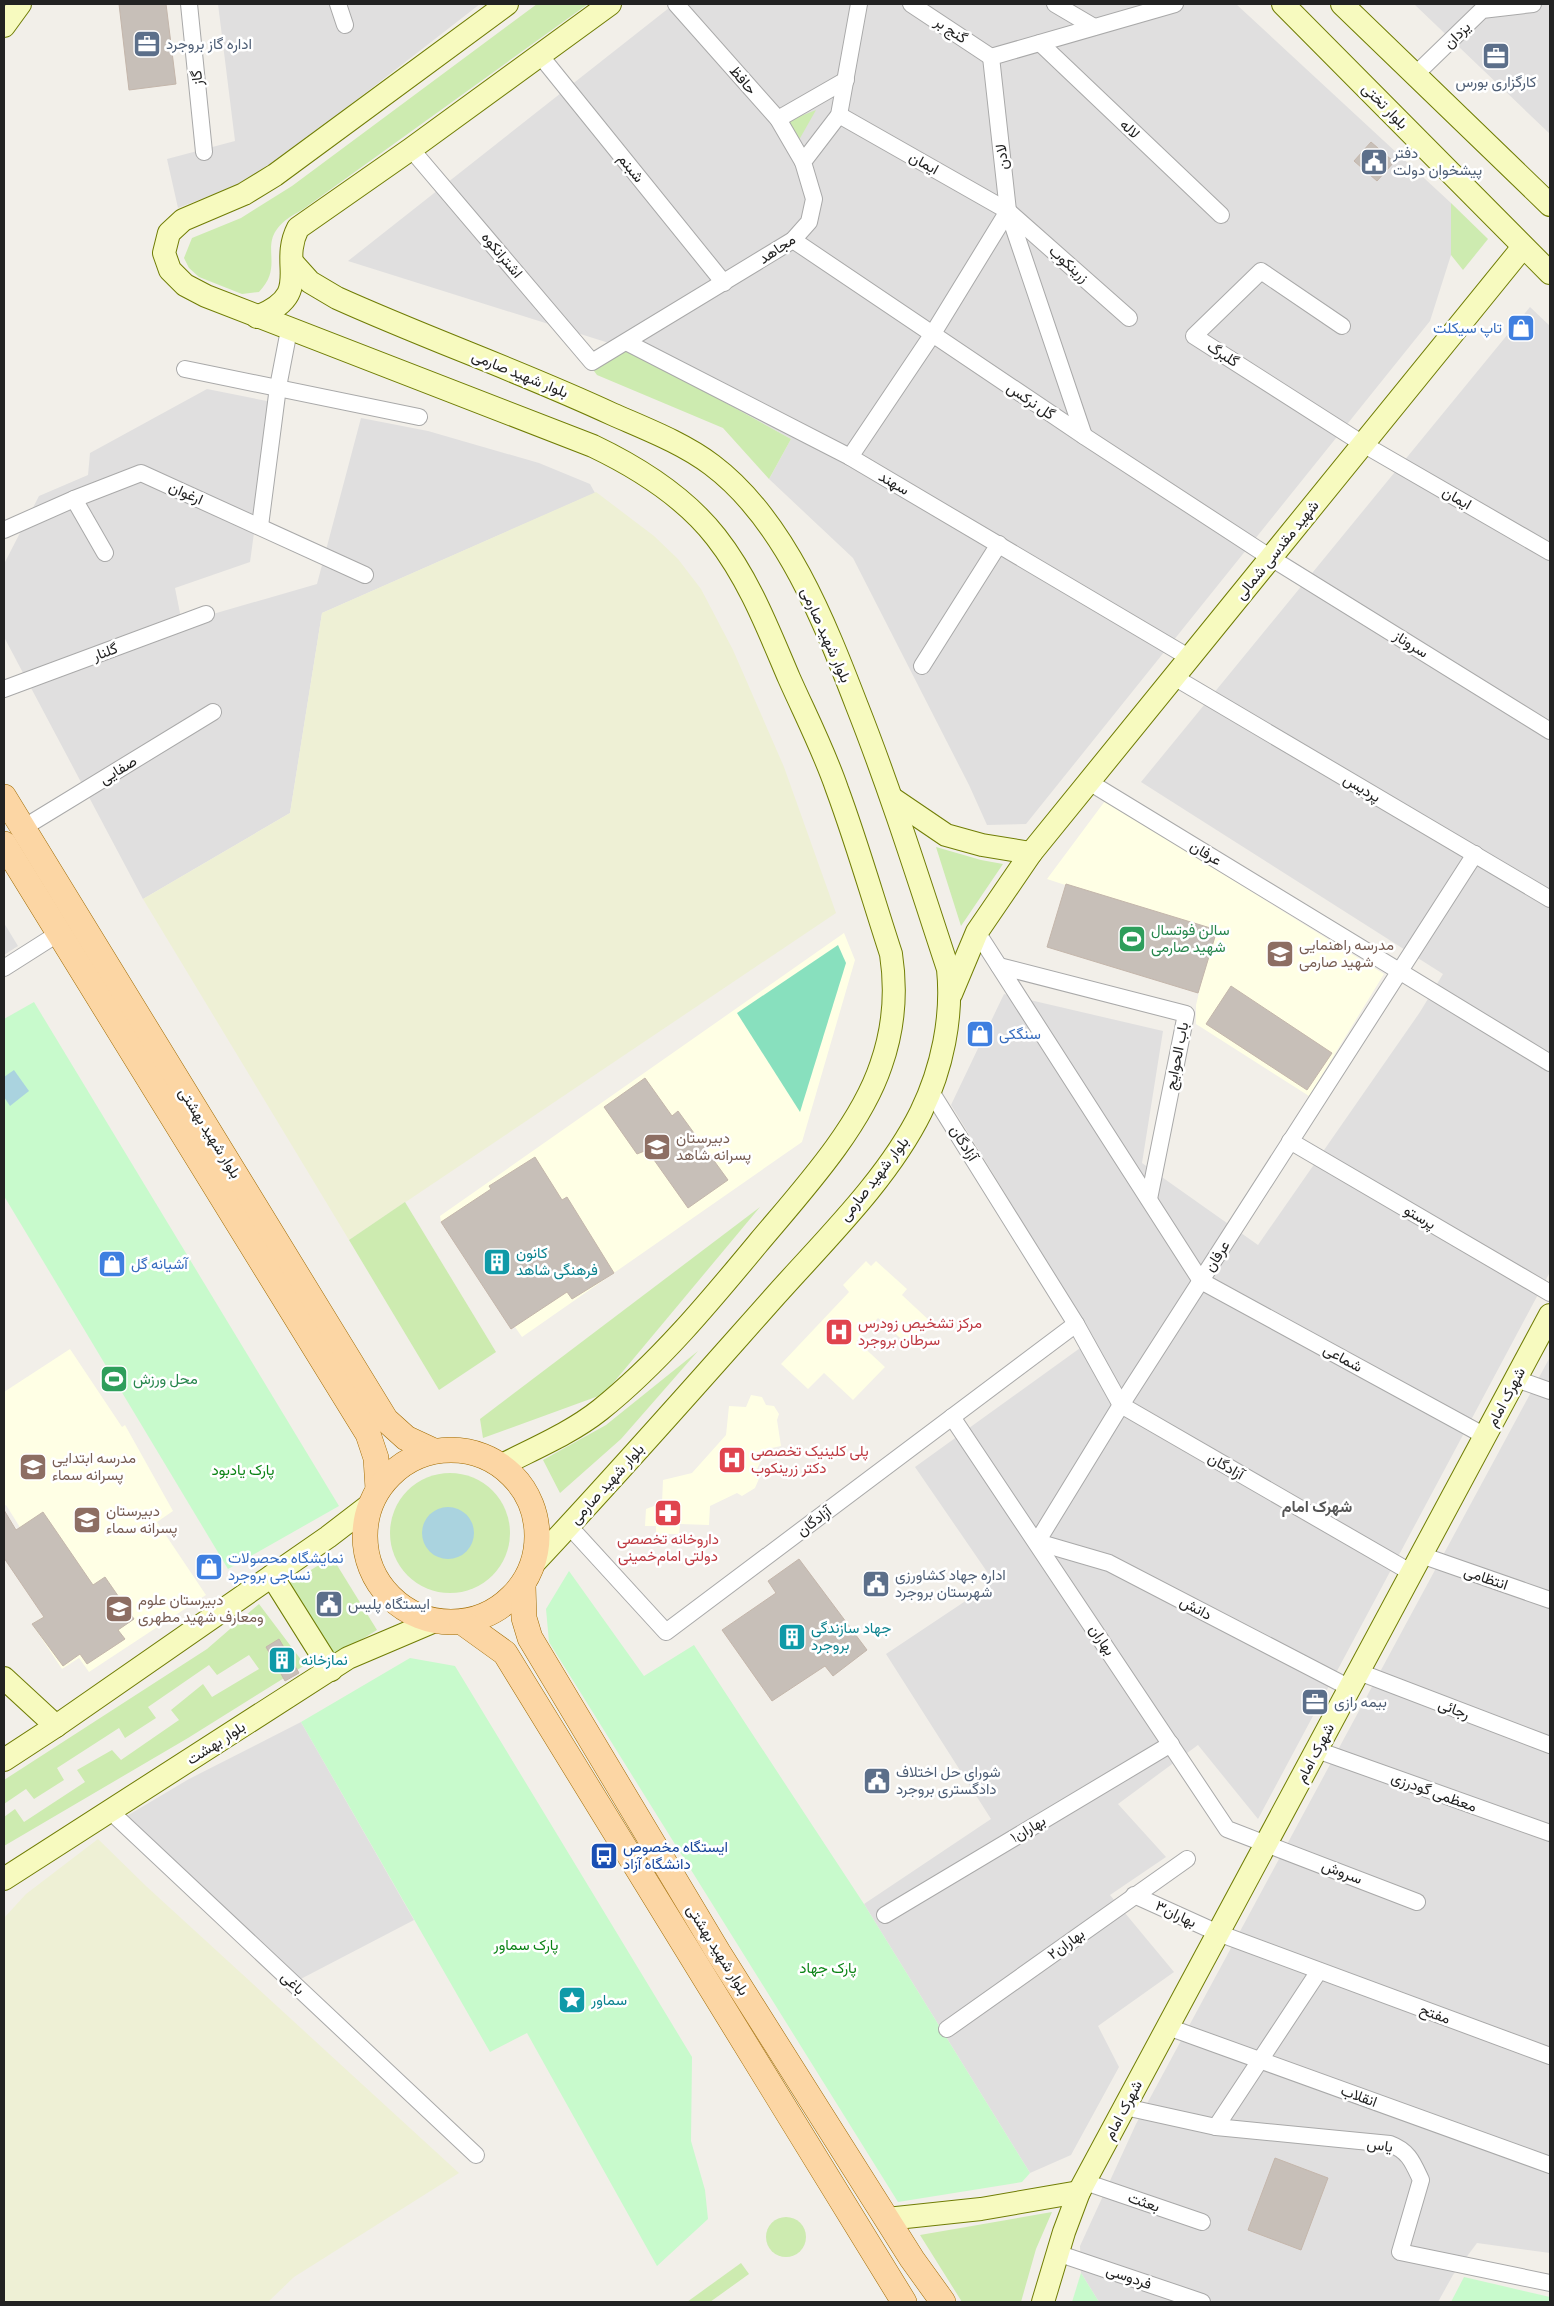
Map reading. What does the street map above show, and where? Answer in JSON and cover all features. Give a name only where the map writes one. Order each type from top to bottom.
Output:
[{"type":"main road","points":[[4,26],[20,4]]},
{"type":"main road","points":[[502,1466],[565,1433],[599,1410],[638,1377],[723,1284],[802,1191],[843,1136],[866,1099],[881,1067],[892,1031],[896,982],[892,954],[837,787],[764,619],[737,568],[716,537],[696,516],[668,490],[644,473],[593,446],[520,416],[289,330],[206,296],[175,278],[166,262],[164,253],[170,233],[175,226],[192,215],[244,194],[275,176],[507,4]]},
{"type":"main road","points":[[257,317],[279,306],[287,298],[293,277],[292,246],[298,228],[411,149],[610,4]]},
{"type":"main road","name":"بلوار تختی","points":[[1283,4],[1550,274]]},
{"type":"main road","points":[[1342,4],[1550,205]]},
{"type":"main road","name":"شهید مقدسی شمالی","points":[[950,994],[977,932],[1032,853],[1523,246]]},
{"type":"main road","name":"بلوار شهید صارمی","points":[[292,262],[310,282],[337,298],[552,386],[637,425],[693,452],[731,480],[753,505],[775,535],[806,589],[844,672],[892,799],[948,969],[950,994],[947,1026],[930,1090],[905,1142],[831,1234],[569,1526],[534,1562]]},
{"type":"main road","name":"بلوار شهید بهشتی","points":[[4,797],[386,1420],[406,1438],[434,1451]]},
{"type":"main road","points":[[892,799],[946,835],[982,845],[1032,853]]},
{"type":"main road","name":"بلوار شهید بهشتی","points":[[4,844],[368,1434],[376,1458],[374,1497]]},
{"type":"main road","name":"شهرک امام","points":[[1042,2302],[1057,2252],[1082,2187],[1550,1315]]},
{"type":"main road","points":[[4,1760],[56,1726],[346,1524],[374,1497],[393,1472],[412,1459],[434,1451],[457,1450],[473,1453],[502,1466],[521,1485],[534,1508],[538,1535],[534,1562],[523,1586],[509,1601],[493,1613],[474,1620],[462,1622],[436,1621],[415,1615],[396,1603],[381,1587],[374,1574],[365,1547],[365,1525],[374,1497]]},
{"type":"main road","points":[[272,1576],[331,1670]]},
{"type":"main road","name":"بلوار شهید بهشتی","points":[[523,1586],[524,1618],[530,1638],[718,1952],[887,2219],[943,2302]]},
{"type":"main road","name":"بلوار بهشت","points":[[4,1879],[348,1658],[436,1621]]},
{"type":"main road","name":"بلوار شهید بهشتی","points":[[462,1622],[505,1653],[904,2302]]},
{"type":"main road","points":[[4,1678],[56,1726]]},
{"type":"main road","points":[[887,2219],[980,2210],[1082,2187]]},
{"type":"street","name":"گاز","points":[[189,4],[204,152]]},
{"type":"street","points":[[338,4],[345,25]]},
{"type":"street","name":"حافظ","points":[[676,4],[778,119],[803,162]]},
{"type":"street","points":[[803,162],[839,115],[860,4]]},
{"type":"street","name":"گنج بر","points":[[911,4],[990,57]]},
{"type":"street","points":[[1055,4],[1094,27]]},
{"type":"street","points":[[990,57],[1175,4]]},
{"type":"street","name":"یزدان","points":[[1416,74],[1482,10],[1533,4]]},
{"type":"street","name":"لاله","points":[[1040,43],[1221,215]]},
{"type":"street","name":"شبنم","points":[[539,54],[724,283]]},
{"type":"street","name":"لادن","points":[[990,57],[1008,211],[1084,436]]},
{"type":"street","points":[[778,119],[846,80]]},
{"type":"street","name":"ایمان","points":[[839,115],[1008,211]]},
{"type":"street","name":"اشترانکوه","points":[[411,149],[592,362]]},
{"type":"street","name":"مجاهد","points":[[592,362],[793,240],[809,222],[814,199],[803,162]]},
{"type":"street","points":[[850,457],[932,335],[1008,211]]},
{"type":"street","name":"زرینکوب","points":[[1008,211],[1129,318]]},
{"type":"street","name":"گل نرکس","points":[[793,240],[932,335],[1271,558]]},
{"type":"street","name":"گلبرگ","points":[[1342,326],[1261,271],[1194,336],[1363,444]]},
{"type":"street","points":[[260,526],[278,387],[289,330]]},
{"type":"street","name":"سهند","points":[[626,342],[850,457],[1190,658]]},
{"type":"street","points":[[186,369],[419,417]]},
{"type":"street","name":"ایمان","points":[[1363,444],[1550,552]]},
{"type":"street","name":"ارغوان","points":[[4,530],[74,499],[141,473],[260,526],[365,576]]},
{"type":"street","points":[[74,499],[105,554]]},
{"type":"street","points":[[922,666],[999,544]]},
{"type":"street","name":"سروناز","points":[[1271,558],[1550,730]]},
{"type":"street","name":"گلنار","points":[[4,689],[206,614]]},
{"type":"street","name":"پردیس","points":[[1174,677],[1550,900]]},
{"type":"street","name":"صفایی","points":[[23,828],[213,712]]},
{"type":"street","name":"عرفان","points":[[1089,782],[1550,1063]]},
{"type":"street","name":"عرفان","points":[[1037,1542],[1121,1405],[1475,854]]},
{"type":"street","points":[[977,932],[1201,1281]]},
{"type":"street","points":[[4,968],[59,933]]},
{"type":"street","name":"باب الحوایج","points":[[999,966],[1186,1014],[1148,1199]]},
{"type":"street","name":"آزادگان","points":[[930,1090],[1076,1324],[1121,1405],[1417,1564]]},
{"type":"street","name":"پرستو","points":[[1290,1141],[1550,1293]]},
{"type":"street","name":"شماعی","points":[[1201,1281],[1485,1436]]},
{"type":"street","name":"آزادگان","points":[[569,1526],[666,1632],[1076,1324]]},
{"type":"street","points":[[1516,1379],[1550,1391]]},
{"type":"street","name":"بهاران","points":[[952,1417],[1227,1829],[1267,1843]]},
{"type":"street","name":"دانش","points":[[1037,1542],[1109,1563],[1354,1680]]},
{"type":"street","name":"انتظامی","points":[[1417,1564],[1550,1600]]},
{"type":"street","name":"رجائی","points":[[1354,1680],[1550,1745]]},
{"type":"street","name":"بهاران۱","points":[[885,1915],[1172,1744]]},
{"type":"street","name":"معظمی گودرزی","points":[[1317,1750],[1550,1833]]},
{"type":"street","name":"باغی","points":[[110,1812],[476,2155]]},
{"type":"street","name":"سروش","points":[[1267,1843],[1417,1902]]},
{"type":"street","name":"بهاران۲","points":[[947,2030],[1187,1859]]},
{"type":"street","name":"بهاران۳","points":[[1134,1895],[1218,1933]]},
{"type":"street","name":"مفتح","points":[[1218,1933],[1550,2056]]},
{"type":"street","points":[[1216,2127],[1319,1971]]},
{"type":"street","name":"انقلاب","points":[[1168,2027],[1550,2166]]},
{"type":"street","name":"یاس","points":[[1125,2107],[1216,2127],[1390,2144],[1402,2149],[1412,2161],[1422,2180],[1400,2252],[1550,2283]]},
{"type":"street","name":"بعثت","points":[[1082,2187],[1202,2222]]},
{"type":"street","name":"فردوسی","points":[[1057,2252],[1202,2302]]},
{"type":"shaded area","points":[[218,4],[480,4],[256,178],[178,208],[167,159],[235,141]]},
{"type":"shaded area","points":[[674,4],[1236,4],[1451,203],[1451,255],[1430,321],[1026,824],[987,825],[969,785],[853,558],[769,479],[791,439],[628,349],[348,261]]},
{"type":"shaded area","points":[[1414,4],[1550,4],[1550,134]]},
{"type":"shaded area","points":[[1530,307],[1550,326],[1550,1272],[1258,1819],[1198,1745],[1118,1804],[1166,1857],[1110,1895],[1174,1972],[1098,2026],[1119,2067],[1071,2155],[1030,2173],[864,1904],[991,1819],[886,1654],[994,1582],[915,1467],[1094,1338],[951,1105],[1004,994],[1163,1031],[1142,1163],[1258,1245],[1420,1012],[1443,974],[1141,782]]},
{"type":"shaded area","points":[[207,389],[272,402],[250,562],[175,588],[182,623],[317,584],[361,418],[428,431],[539,463],[590,484],[595,493],[322,613],[290,813],[143,899],[4,637],[4,564],[39,496],[88,475],[90,453]]},
{"type":"shaded area","points":[[596,492],[654,536],[678,559],[701,589],[733,650],[784,767],[836,913],[349,1240],[143,899],[290,813],[322,613]]},
{"type":"shaded area","name":"مدرسه راهنمایی شهید صارمی","points":[[1105,801],[1384,974],[1309,1096],[1196,1024],[1196,1005],[1213,934],[1047,879]]},
{"type":"shaded area","points":[[4,923],[18,946],[4,955]]},
{"type":"shaded area","points":[[844,933],[855,960],[802,1142],[522,1337],[441,1222],[440,1216]]},
{"type":"shaded area","name":"مرکز تشخیص زودرس سرطان بروجرد","points":[[866,1261],[871,1266],[876,1261],[907,1289],[902,1295],[931,1322],[909,1346],[878,1318],[857,1341],[885,1367],[853,1400],[824,1373],[808,1389],[781,1364],[849,1292],[843,1285]]},
{"type":"shaded area","points":[[70,1349],[122,1427],[125,1425],[173,1511],[157,1522],[206,1595],[89,1672],[79,1658],[62,1669],[32,1624],[91,1585],[86,1575],[44,1614],[4,1558],[4,1539],[21,1529],[6,1505],[4,1506],[4,1392]]},
{"type":"shaded area","points":[[1550,1357],[1550,2253],[1477,2243],[1453,2275],[1438,2302],[1099,2302],[1081,2273],[1080,2246],[1136,2124]]},
{"type":"shaded area","name":"پلی کلینیک تخصصی دکتر زرینکوب","points":[[751,1395],[762,1397],[766,1405],[774,1406],[779,1414],[777,1420],[781,1446],[767,1449],[756,1471],[761,1474],[755,1488],[742,1496],[737,1493],[710,1506],[709,1525],[680,1524],[679,1534],[656,1534],[656,1526],[645,1526],[646,1509],[662,1503],[663,1480],[692,1473],[726,1435],[729,1406],[746,1407]]},
{"type":"shaded area","points":[[301,1722],[414,1920],[293,1983],[120,1820],[189,1779]]},
{"type":"shaded area","points":[[98,1839],[146,1886],[459,2173],[294,2277],[268,2302],[4,2302],[4,1918],[26,1894]]},
{"type":"green space","points":[[537,4],[588,4],[285,221],[276,231],[272,240],[271,270],[259,292],[242,294],[199,277],[189,268],[184,258],[192,238],[241,218],[292,186]]},
{"type":"green space","points":[[816,110],[799,140],[788,121]]},
{"type":"green space","points":[[1451,203],[1488,239],[1463,270],[1451,255]]},
{"type":"green space","points":[[628,349],[791,439],[769,479],[723,428],[597,375],[591,367]]},
{"type":"green space","points":[[936,847],[981,860],[1003,864],[961,926]]},
{"type":"green space","points":[[838,945],[846,963],[800,1112],[737,1013]]},
{"type":"green space","name":"پارک یادبود","points":[[34,1002],[339,1506],[228,1569],[4,1196],[4,1019]]},
{"type":"green space","points":[[405,1202],[496,1352],[439,1390],[349,1240]]},
{"type":"green space","points":[[760,1207],[604,1394],[483,1438],[480,1419]]},
{"type":"green space","points":[[698,1351],[621,1439],[560,1493],[543,1460],[606,1425]]},
{"type":"green space","points":[[450,1473],[473,1477],[492,1491],[506,1510],[510,1533],[506,1556],[492,1575],[473,1589],[450,1593],[427,1589],[408,1575],[394,1556],[390,1533],[394,1510],[408,1491],[427,1477]]},
{"type":"green space","points":[[332,1557],[377,1630],[333,1657],[288,1584]]},
{"type":"green space","name":"پارک جهاد","points":[[569,1571],[644,1676],[694,1645],[864,1904],[1030,2173],[1022,2182],[898,2202],[549,1642],[546,1609]]},
{"type":"green space","points":[[259,1604],[305,1665],[188,1738],[4,1846],[4,1817],[15,1809],[24,1822],[85,1782],[77,1770],[112,1750],[121,1760],[179,1720],[171,1710],[203,1684],[212,1697],[259,1669],[249,1655],[217,1675],[209,1665],[148,1707],[156,1718],[125,1738],[119,1728],[57,1768],[64,1780],[34,1799],[26,1789],[4,1804],[4,1780],[207,1649]]},
{"type":"green space","name":"پارک سماور","points":[[410,1658],[455,1666],[692,2057],[691,2141],[705,2190],[708,2219],[657,2266],[527,2033],[490,2052],[301,1722]]},
{"type":"green space","points":[[1052,2212],[1036,2249],[1021,2302],[962,2302],[920,2235]]},
{"type":"green space","points":[[790,2217],[797,2220],[803,2226],[806,2237],[805,2245],[797,2254],[790,2257],[782,2257],[775,2254],[767,2245],[766,2233],[769,2226],[778,2218]]},
{"type":"green space","points":[[741,2263],[749,2274],[710,2302],[687,2302]]},
{"type":"green space","points":[[1081,2273],[1099,2302],[1072,2302]]},
{"type":"green space","points":[[1464,2277],[1550,2297],[1550,2302],[1451,2302]]},
{"type":"water","points":[[14,1070],[29,1091],[10,1106],[4,1097],[4,1077]]},
{"type":"water","points":[[448,1507],[458,1509],[466,1515],[472,1523],[474,1533],[472,1543],[466,1551],[458,1557],[448,1559],[438,1557],[430,1551],[424,1543],[422,1533],[424,1523],[430,1515],[438,1509]]},
{"type":"building","name":"اداره گاز بروجرد","points":[[119,4],[166,4],[176,84],[129,90]]},
{"type":"building","name":"دفتر پیشخوان دولت","points":[[1371,142],[1394,162],[1377,181],[1354,161]]},
{"type":"building","name":"سالن فوتسال شهید صارمی","points":[[1066,884],[1217,930],[1198,993],[1047,947]]},
{"type":"building","points":[[1231,986],[1332,1053],[1307,1090],[1206,1024]]},
{"type":"building","points":[[645,1078],[672,1116],[678,1111],[728,1180],[688,1208],[647,1150],[637,1154],[604,1107]]},
{"type":"building","points":[[535,1157],[562,1200],[567,1197],[614,1273],[572,1299],[567,1292],[511,1329],[441,1222],[491,1189],[489,1186]]},
{"type":"building","points":[[4,1510],[16,1530],[43,1512],[93,1585],[105,1577],[134,1619],[118,1630],[125,1639],[87,1664],[80,1654],[63,1666],[32,1624],[44,1617],[4,1558]]},
{"type":"building","name":"جهاد سازندگی بروجرد","points":[[799,1559],[867,1650],[833,1676],[825,1666],[772,1701],[722,1630],[776,1593],[768,1581]]},
{"type":"building","name":"نمازخانه","points":[[279,1639],[299,1673],[285,1681],[266,1647]]},
{"type":"building","points":[[1275,2158],[1328,2178],[1301,2250],[1248,2230]]},
{"type":"place","name":"اداره گاز بروجرد","points":[[147,44]]},
{"type":"place","name":"کارگزاری بورس","points":[[1496,56]]},
{"type":"place","name":"دفتر پیشخوان دولت","points":[[1374,162]]},
{"type":"place","name":"تاپ سیکلت","points":[[1521,328]]},
{"type":"place","name":"سالن فوتسال شهید صارمی","points":[[1132,939]]},
{"type":"place","name":"مدرسه راهنمایی شهید صارمی","points":[[1280,954]]},
{"type":"place","name":"سنگکی","points":[[980,1034]]},
{"type":"place","name":"دبیرستان پسرانه شاهد","points":[[657,1147]]},
{"type":"place","name":"کانون فرهنگی شاهد","points":[[497,1262]]},
{"type":"place","name":"آشیانه گل","points":[[112,1264]]},
{"type":"place","name":"مرکز تشخیص زودرس سرطان بروجرد","points":[[839,1332]]},
{"type":"place","name":"محل ورزش","points":[[114,1379]]},
{"type":"place","name":"پلی کلینیک تخصصی دکتر زرینکوب","points":[[732,1460]]},
{"type":"place","name":"مدرسه ابتدایی پسرانه سماء","points":[[33,1467]]},
{"type":"place","name":"داروخانه تخصصی دولتی امام‌خمینی","points":[[668,1513]]},
{"type":"place","name":"دبیرستان پسرانه سماء","points":[[87,1520]]},
{"type":"place","name":"نمایشگاه محصولات نساجی بروجرد","points":[[209,1567]]},
{"type":"place","name":"اداره جهاد کشاورزی شهرستان بروجرد","points":[[876,1584]]},
{"type":"place","name":"ایستگاه پلیس","points":[[329,1604]]},
{"type":"place","name":"دبیرستان علوم ومعارف شهید مطهری","points":[[119,1609]]},
{"type":"place","name":"جهاد سازندگی بروجرد","points":[[792,1637]]},
{"type":"place","name":"نمازخانه","points":[[282,1660]]},
{"type":"place","name":"بیمه رازی","points":[[1315,1702]]},
{"type":"place","name":"شورای حل اختلاف دادگستری بروجرد","points":[[877,1781]]},
{"type":"place","name":"ایستگاه مخصوص دانشگاه آزاد","points":[[604,1856]]},
{"type":"place","name":"سماور","points":[[572,2000]]},
{"type":"district","name":"شهرک امام","points":[[1317,1507]]}]
